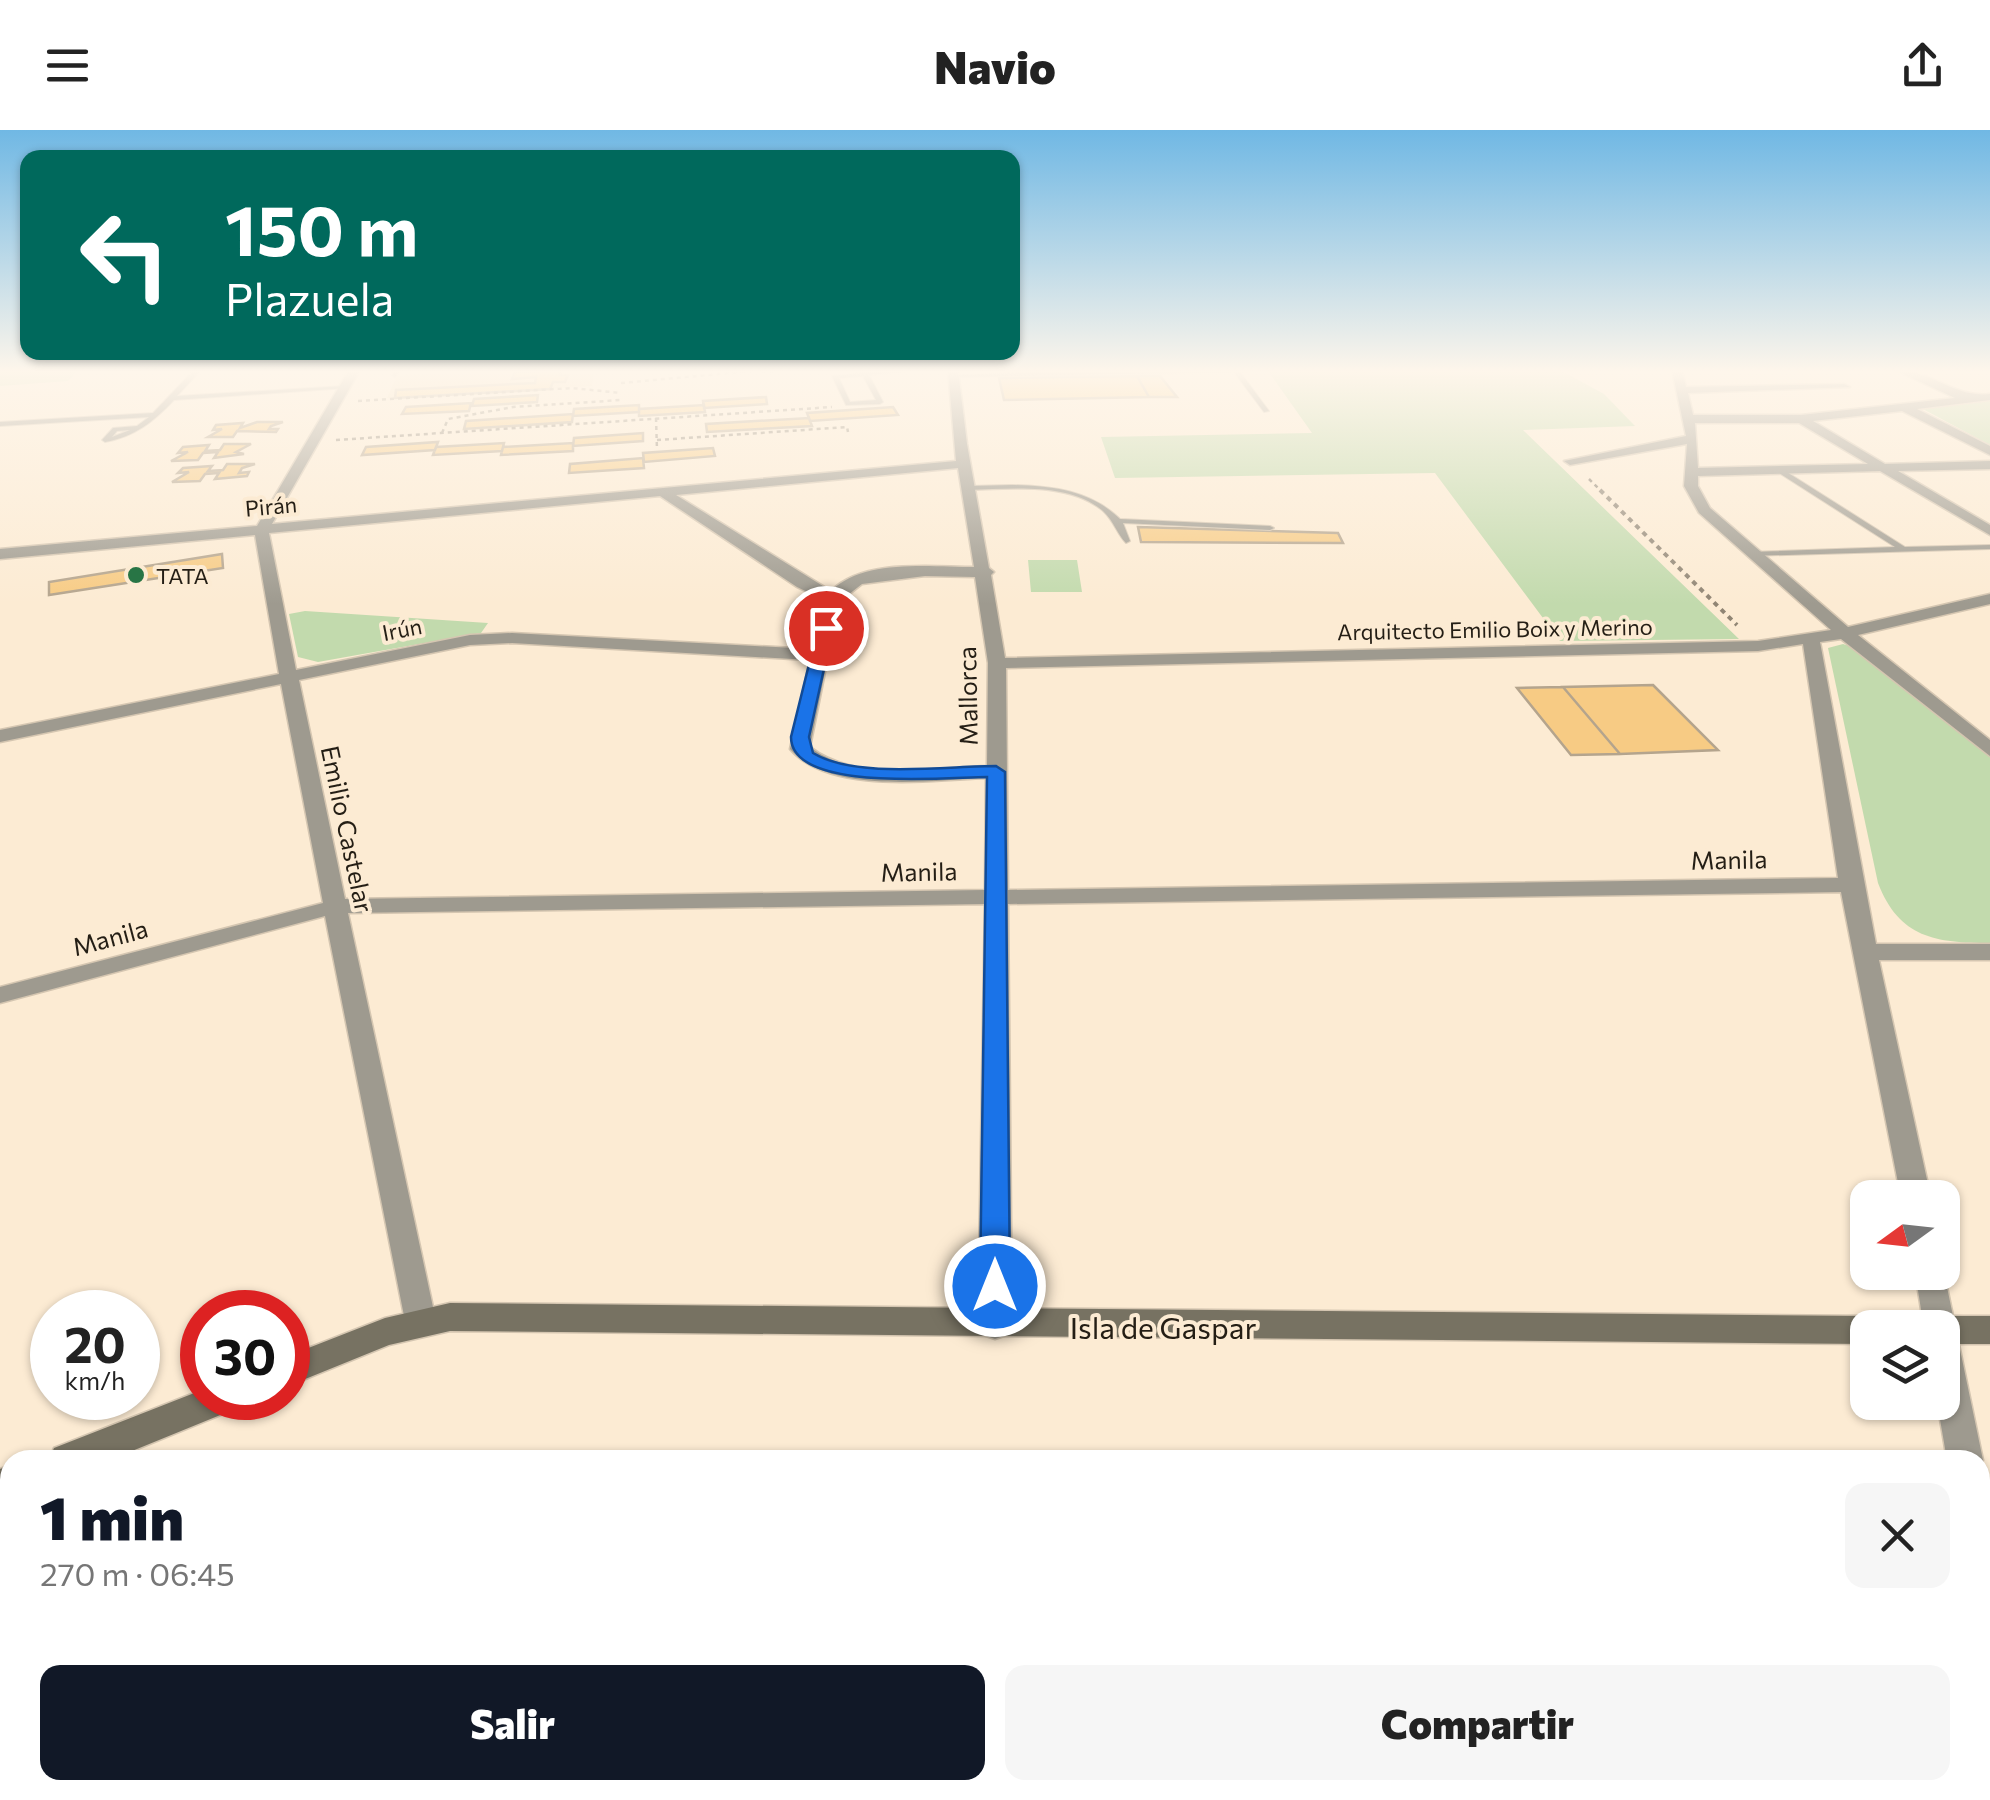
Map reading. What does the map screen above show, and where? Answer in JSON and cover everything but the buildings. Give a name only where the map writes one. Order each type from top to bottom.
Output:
[{"type":"street","points":[[262,529],[309,448]]},
{"type":"street","name":"Mallorca","points":[[962,448],[986,572],[997,663],[995,1324]]},
{"type":"street","points":[[1570,461],[1643,448]]},
{"type":"street","points":[[1692,448],[1689,472],[1694,498],[1752,554],[1990,750]]},
{"type":"street","points":[[1851,448],[1990,531]]},
{"type":"street","name":"Pirán","points":[[0,554],[964,464]]},
{"type":"street","points":[[1689,472],[1990,465]]},
{"type":"street","points":[[664,493],[803,584],[833,598]]},
{"type":"street","name":"Emilio Castelar","points":[[262,529],[286,677],[337,906],[419,1321]]},
{"type":"street","points":[[986,572],[873,576],[850,582],[833,598],[800,748],[820,765],[862,772],[996,772]]},
{"type":"street","name":"Arquitecto Emilio Boix y Merino","points":[[997,663],[1758,646],[1811,640],[1990,599]]},
{"type":"street","name":"Irún","points":[[0,736],[487,638],[820,654]]},
{"type":"street","points":[[1811,640],[1851,885],[1912,1180]]},
{"type":"street","name":"Manila","points":[[0,994],[337,906],[1851,885]]},
{"type":"street","points":[[1868,952],[1990,952]]},
{"type":"street","name":"Isla de Gaspar","points":[[310,1363],[419,1321],[450,1318],[1850,1330]]},
{"type":"street","points":[[1960,1331],[1990,1330]]},
{"type":"street","points":[[92,1450],[180,1415]]},
{"type":"street","points":[[1958,1420],[1963,1450]]},
{"type":"lane","points":[[1782,471],[1820,499],[1902,548]]},
{"type":"lane","points":[[969,488],[1022,487],[1066,494],[1102,506],[1121,521],[1270,528]]},
{"type":"lane","points":[[1121,521],[1126,540]]},
{"type":"lane","points":[[1752,554],[1990,548]]},
{"type":"path","points":[[1570,461],[1758,646]]},
{"type":"green space","points":[[1105,448],[1542,448],[1739,639],[1560,641],[1435,473],[1115,478]]},
{"type":"green space","points":[[1028,560],[1077,560],[1082,592],[1031,592]]},
{"type":"green space","points":[[305,611],[488,623],[481,633],[318,662],[298,657],[289,614]]},
{"type":"green space","points":[[1843,644],[1859,649],[1990,757],[1990,943],[1936,939],[1922,934],[1897,916],[1878,883],[1828,648]]},
{"type":"place","name":"TATA","points":[[136,575]]},
{"type":"route","points":[[826,628],[800,737],[800,748],[807,757],[820,765],[862,772],[996,772],[995,1286]]}]
